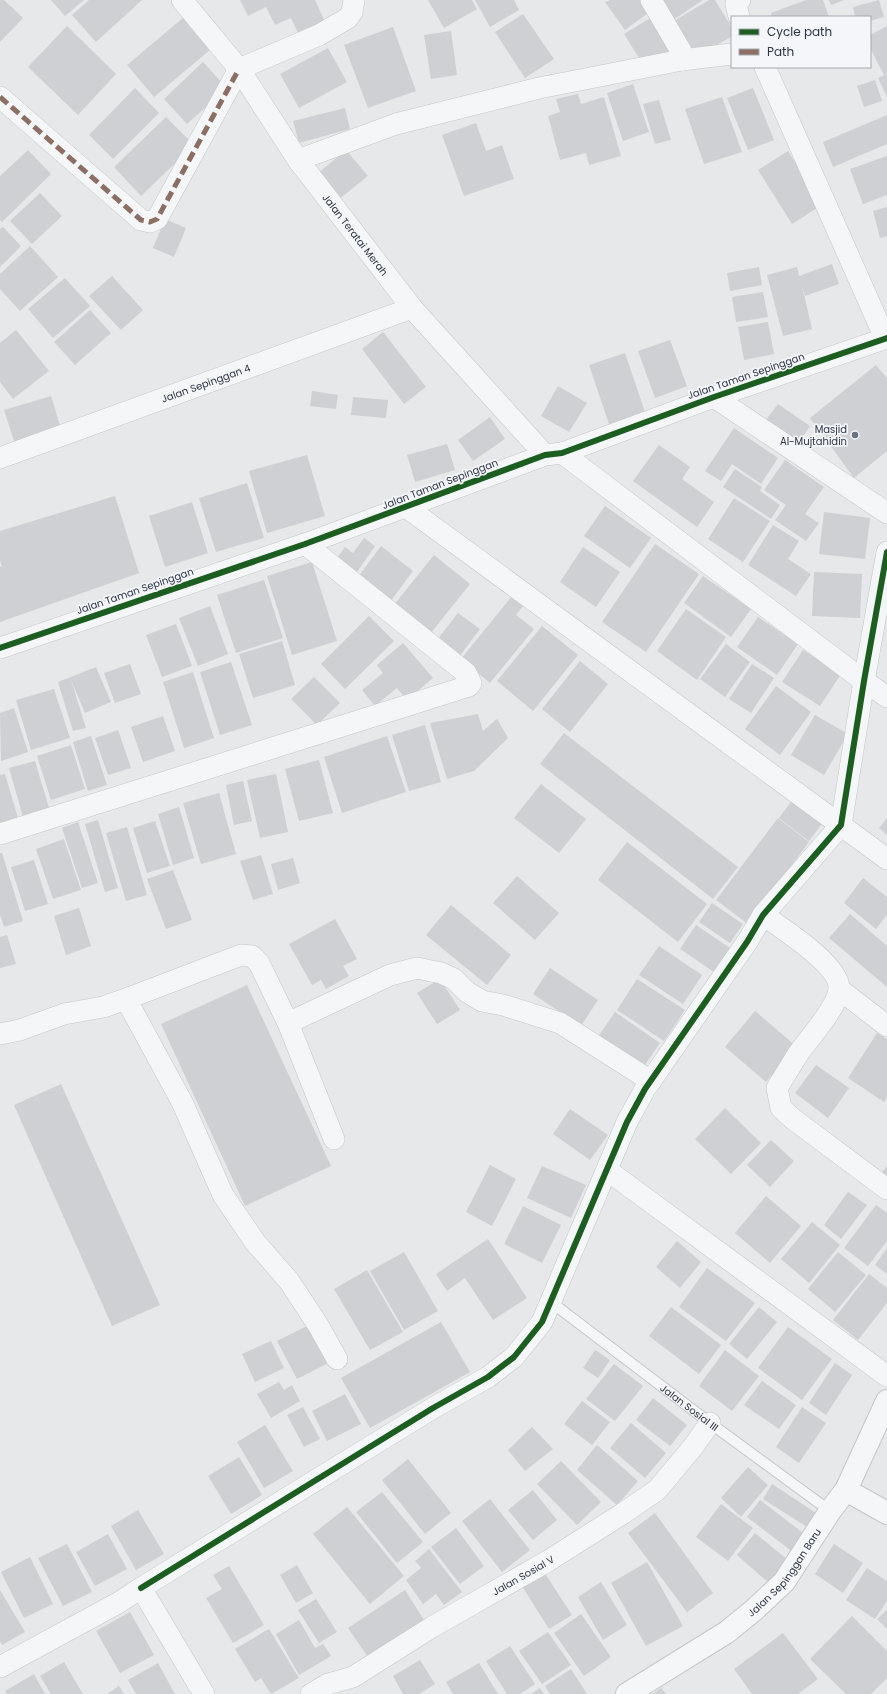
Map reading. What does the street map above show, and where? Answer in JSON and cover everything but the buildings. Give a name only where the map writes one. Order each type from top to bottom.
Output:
[{"type":"street","name":"Jalan Teratai Merah","points":[[182,0],[238,69],[298,160],[412,308],[553,454],[887,697]]},
{"type":"street","points":[[0,97],[141,220],[150,222],[157,219],[238,69],[319,35],[348,18],[352,12],[354,0]]},
{"type":"street","points":[[651,0],[681,51],[682,60]]},
{"type":"street","points":[[739,16],[736,4],[740,0]]},
{"type":"street","points":[[298,160],[396,124],[539,88],[682,60],[731,54]]},
{"type":"street","points":[[765,68],[886,338]]},
{"type":"street","name":"Jalan Sepinggan 4","points":[[0,458],[412,308]]},
{"type":"street","name":"Jalan Taman Sepinggan","points":[[0,648],[305,544],[553,454],[886,338]]},
{"type":"street","points":[[714,397],[887,513]]},
{"type":"street","points":[[406,507],[887,859]]},
{"type":"street","points":[[0,834],[469,686],[471,682],[470,679],[461,669],[305,544]]},
{"type":"street","points":[[0,1667],[118,1602],[433,1408],[488,1377],[514,1358],[542,1322],[627,1122],[651,1081],[747,942],[763,915],[842,825],[864,681],[887,552]]},
{"type":"street","points":[[763,915],[806,944],[835,975],[839,989],[834,1004],[798,1054],[777,1088],[781,1108],[792,1119],[887,1189]]},
{"type":"street","points":[[0,1034],[20,1030],[64,1014],[103,1007],[241,955],[252,956],[259,963],[288,1023],[334,1139]]},
{"type":"street","points":[[288,1023],[390,975],[417,968],[441,973],[454,979],[467,992],[482,1001],[560,1023],[651,1081]]},
{"type":"street","points":[[839,989],[887,1026]]},
{"type":"street","points":[[126,999],[182,1102],[223,1195],[255,1242],[289,1281],[318,1325],[337,1359]]},
{"type":"street","points":[[607,1170],[887,1376]]},
{"type":"street","name":"Jalan Sepinggan Baru","points":[[627,1694],[727,1632],[754,1610],[784,1582],[830,1511],[846,1490],[887,1401]]},
{"type":"street","name":"Jalan Sosial V","points":[[311,1694],[328,1684],[353,1678],[432,1627],[548,1561],[628,1510],[657,1490],[693,1447],[710,1423]]},
{"type":"street","points":[[846,1490],[887,1513]]},
{"type":"street","points":[[141,1588],[204,1694]]},
{"type":"lane","name":"Jalan Sosial III","points":[[551,1302],[710,1423],[830,1511]]},
{"type":"marked path","points":[[0,97],[141,220],[150,222],[157,219],[239,69]]},
{"type":"cycle path","points":[[0,648],[305,544],[545,455],[562,453],[714,397],[887,338]]},
{"type":"cycle path","points":[[141,1588],[433,1408],[488,1377],[514,1357],[542,1322],[627,1122],[645,1089],[747,942],[763,915],[841,825],[864,681],[887,552]]},
{"type":"place","name":"Masjid Al-Mujtahidin","points":[[855,435]]}]
